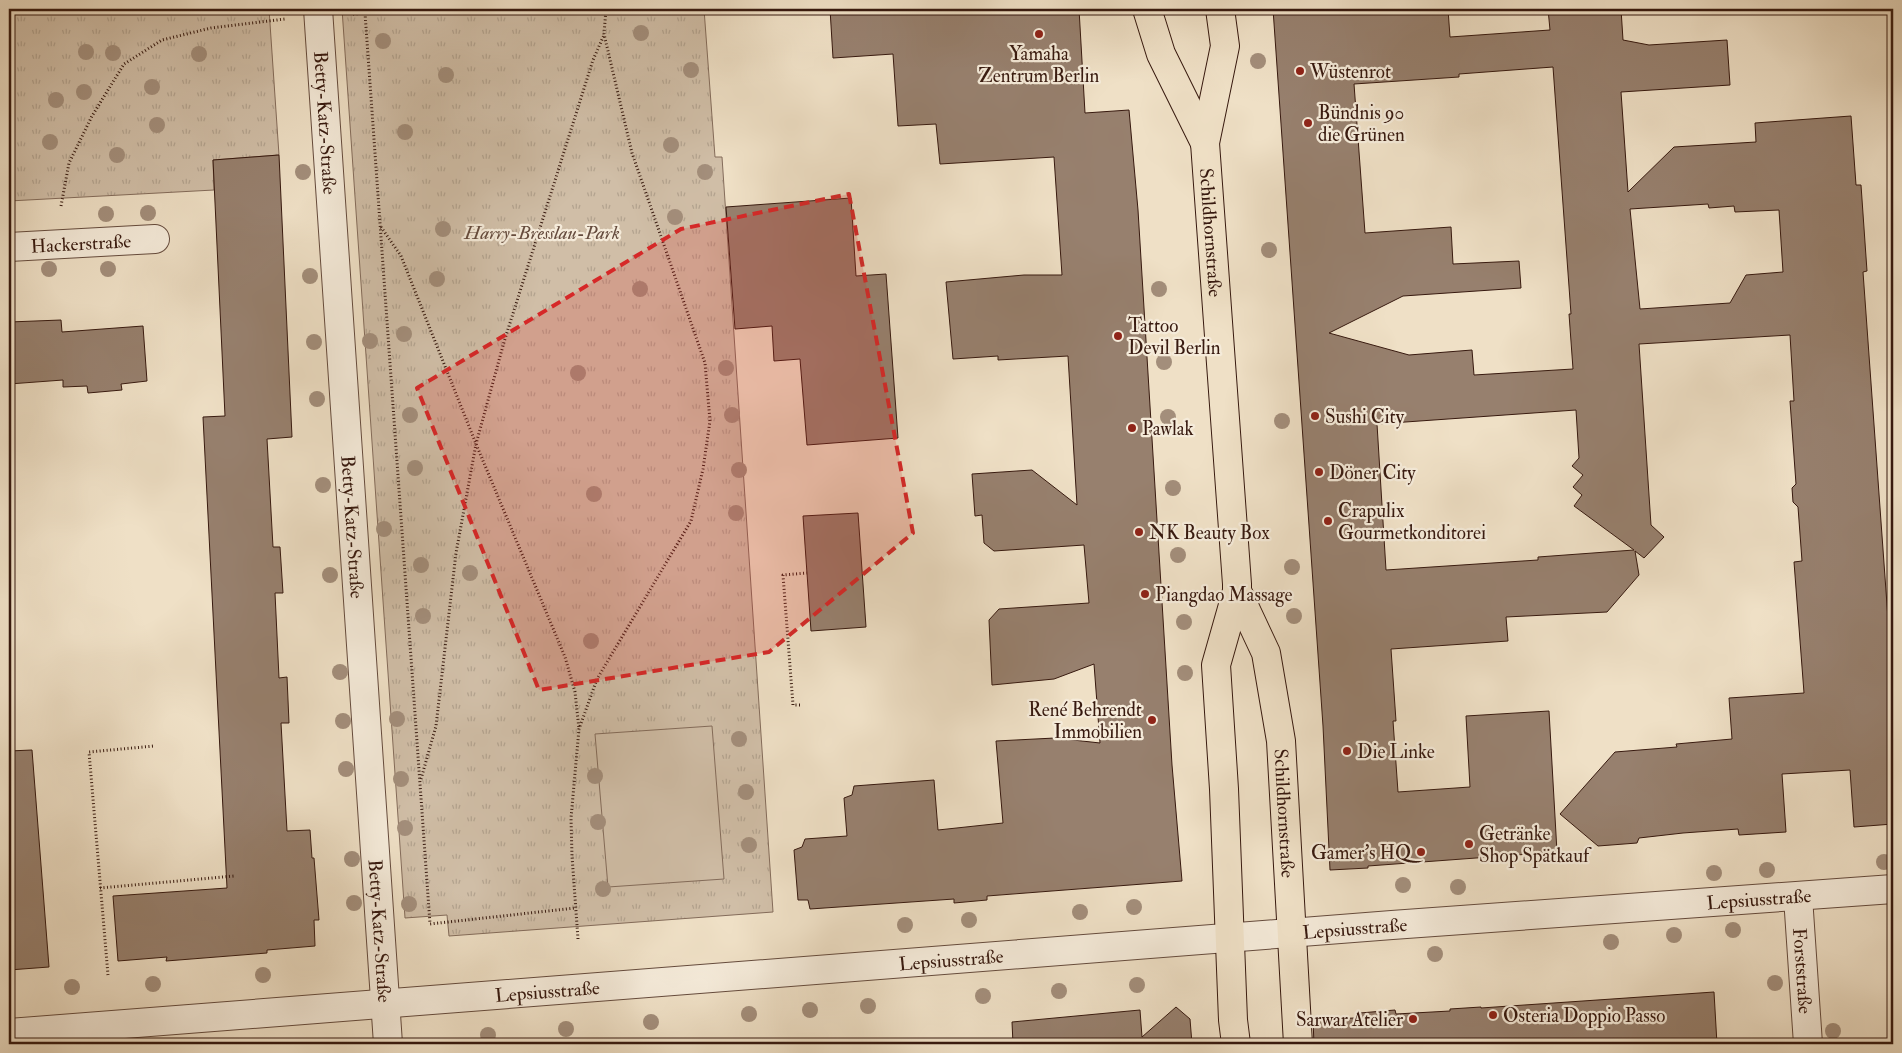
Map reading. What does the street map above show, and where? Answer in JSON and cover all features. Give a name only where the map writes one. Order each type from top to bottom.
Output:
[{"type":"main road","name":"Schildhornstraße","points":[[1147,9],[1161,54],[1205,143]]},
{"type":"main road","name":"Schildhornstraße","points":[[1220,9],[1225,46],[1205,143],[1237,591],[1216,665],[1236,1044]]},
{"type":"main road","name":"Schildhornstraße","points":[[1237,591],[1266,653],[1281,741],[1298,1044]]},
{"type":"street","name":"Betty-Katz-Straße","points":[[318,13],[388,1044]]},
{"type":"street","name":"Hackerstraße","points":[[9,247],[155,239]]},
{"type":"street","name":"Lepsiusstraße","points":[[9,1033],[1230,938],[1893,890]]},
{"type":"street","name":"Forststraße","points":[[1798,897],[1808,1044]]},
{"type":"path","points":[[424,9],[365,13],[430,924],[575,908]]},
{"type":"path","points":[[579,729],[597,679],[691,521],[703,469],[710,421],[705,363],[678,290],[632,153],[604,34],[606,9]]},
{"type":"path","points":[[60,206],[69,163],[92,116],[124,64],[162,40],[211,28],[318,13]]},
{"type":"path","points":[[420,782],[436,726],[456,553],[476,444],[504,342],[593,60],[604,34]]},
{"type":"path","points":[[380,226],[401,256],[476,444],[565,657],[575,692],[579,729],[571,818],[578,939]]},
{"type":"path","points":[[800,705],[793,705],[783,575],[807,573]]},
{"type":"path","points":[[108,975],[89,752],[154,746]]},
{"type":"path","points":[[100,888],[234,876]]},
{"type":"highlighted area","points":[[849,194],[913,533],[769,652],[539,690],[417,388],[681,229]]},
{"type":"green space","points":[[9,9],[269,9],[279,155],[213,160],[214,190],[9,201]]},
{"type":"green space","name":"Harry-Bresslau-Park","points":[[342,9],[704,9],[715,157],[722,157],[773,912],[449,936],[447,915],[405,918]]},
{"type":"green space","points":[[712,726],[724,879],[608,887],[595,734]]},
{"type":"building","points":[[830,9],[1079,9],[1085,113],[1129,110],[1138,210],[1172,765],[1182,881],[987,896],[987,900],[954,903],[954,899],[810,909],[808,900],[798,900],[794,850],[802,847],[805,839],[847,836],[844,798],[852,795],[854,786],[934,780],[938,830],[1003,823],[996,741],[1055,738],[1100,743],[1094,664],[1054,679],[992,685],[989,620],[999,609],[1089,603],[1084,545],[994,551],[984,543],[982,515],[975,516],[972,474],[1032,470],[1077,505],[1068,356],[998,360],[998,356],[953,359],[946,282],[1024,275],[1062,275],[1054,157],[940,164],[936,124],[898,126],[893,54],[833,58]]},
{"type":"building","points":[[1273,9],[1448,9],[1450,37],[1550,30],[1548,9],[1621,9],[1623,40],[1649,45],[1727,40],[1730,85],[1621,92],[1628,192],[1674,147],[1756,142],[1755,123],[1851,116],[1856,185],[1861,185],[1867,271],[1863,272],[1893,688],[1893,824],[1854,827],[1850,770],[1782,774],[1786,832],[1739,835],[1738,829],[1683,833],[1639,838],[1637,843],[1598,846],[1560,814],[1615,752],[1677,747],[1676,744],[1732,739],[1729,698],[1804,693],[1794,562],[1802,561],[1798,507],[1793,502],[1792,488],[1796,484],[1790,401],[1794,401],[1790,335],[1639,344],[1651,525],[1664,537],[1644,558],[1635,551],[1639,575],[1607,612],[1506,617],[1508,641],[1391,649],[1396,721],[1393,721],[1398,792],[1470,787],[1466,716],[1549,711],[1557,852],[1330,870],[1323,726]],"holes":[[[1553,67],[1571,314],[1569,314],[1573,369],[1474,375],[1472,350],[1409,355],[1329,333],[1403,296],[1521,288],[1519,261],[1453,264],[1451,227],[1365,233],[1354,84],[1459,77],[1459,74]],[[1708,204],[1709,208],[1734,206],[1735,212],[1779,210],[1783,272],[1746,275],[1730,303],[1640,309],[1630,209]],[[1576,410],[1579,458],[1572,466],[1583,475],[1573,487],[1582,495],[1574,506],[1634,550],[1538,557],[1538,560],[1386,570],[1377,424]]]},
{"type":"building","points":[[279,155],[292,437],[267,439],[273,547],[280,547],[283,593],[275,593],[279,678],[287,677],[289,723],[281,723],[287,831],[310,830],[319,920],[314,920],[315,946],[267,950],[267,953],[166,961],[167,957],[118,961],[113,896],[227,888],[203,417],[225,416],[213,160]]},
{"type":"building","points":[[851,198],[856,276],[886,274],[898,438],[807,445],[800,359],[774,361],[772,326],[735,329],[726,207]]},
{"type":"building","points":[[61,320],[62,332],[143,326],[147,381],[121,384],[122,390],[88,393],[87,386],[63,387],[63,380],[9,384],[9,322]]},
{"type":"building","points":[[858,513],[866,627],[811,631],[803,516]]},
{"type":"building","points":[[32,750],[49,967],[9,970],[9,751]]},
{"type":"building","points":[[1714,992],[1717,1044],[1314,1044],[1313,1020],[1354,1018],[1360,1013],[1395,1010],[1396,1014],[1450,1011],[1450,1009]]},
{"type":"building","points":[[1176,1007],[1190,1019],[1192,1044],[1013,1044],[1012,1022],[1140,1010],[1142,1037]]},
{"type":"place","name":"Yamaha Zentrum Berlin","points":[[1039,34]]},
{"type":"place","name":"Wüstenrot","points":[[1300,71]]},
{"type":"place","name":"Bündnis 90 die Grünen","points":[[1308,123]]},
{"type":"place","name":"Tattoo Devil Berlin","points":[[1118,336]]},
{"type":"place","name":"Sushi City","points":[[1315,416]]},
{"type":"place","name":"Pawlak","points":[[1132,428]]},
{"type":"place","name":"Döner City","points":[[1319,472]]},
{"type":"place","name":"Crapulix Gourmetkonditorei","points":[[1328,521]]},
{"type":"place","name":"NK Beauty Box","points":[[1139,532]]},
{"type":"place","name":"Piangdao Massage","points":[[1145,594]]},
{"type":"place","name":"René Behrendt Immobilien","points":[[1152,720]]},
{"type":"place","name":"Die Linke","points":[[1347,751]]},
{"type":"place","name":"Getränke Shop Spätkauf","points":[[1469,844]]},
{"type":"place","name":"Gamer's HQ","points":[[1421,852]]},
{"type":"place","name":"Osteria Doppio Passo","points":[[1493,1015]]},
{"type":"place","name":"Sarwar Atelier","points":[[1413,1019]]}]
